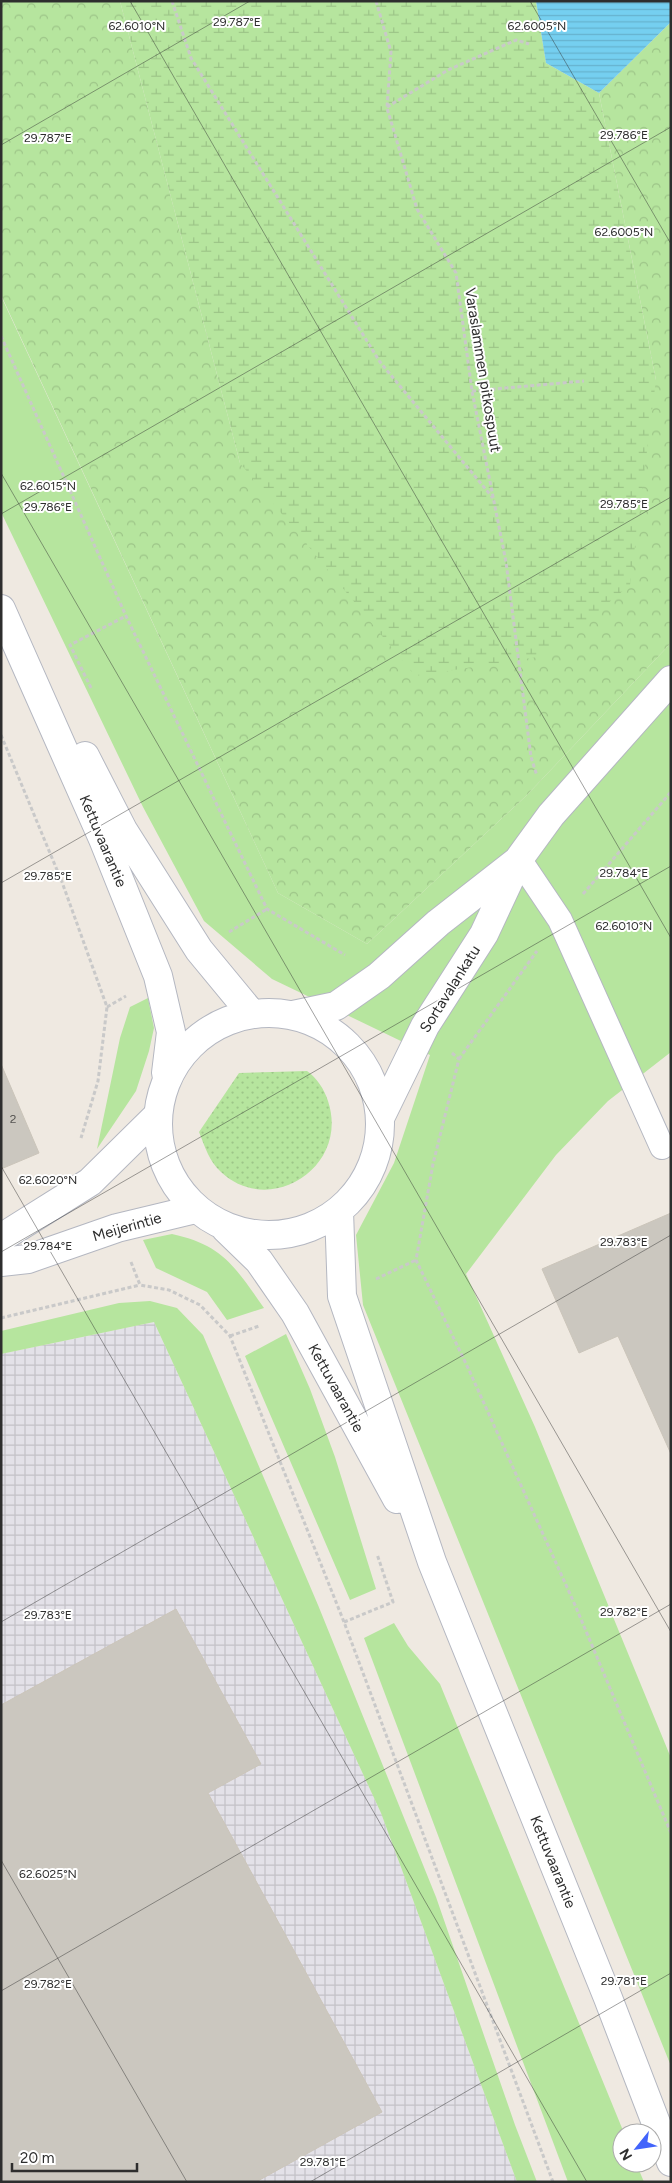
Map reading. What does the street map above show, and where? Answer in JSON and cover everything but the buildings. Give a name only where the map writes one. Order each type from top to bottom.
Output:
[{"type":"main road","name":"Kettuvaarantie","points":[[1,590],[122,830],[199,950],[251,1013]]},
{"type":"main road","name":"Kettuvaarantie","points":[[1,608],[103,839],[158,976],[171,1032],[165,1082]]},
{"type":"main road","name":"Sortavalankatu","points":[[380,1118],[425,1026],[484,934],[519,859],[551,815],[671,680]]},
{"type":"main road","name":"Sortavalankatu","points":[[293,1015],[336,1006],[379,976],[438,922],[519,859]]},
{"type":"main road","points":[[251,1013],[293,1015],[327,1028],[352,1049],[373,1082],[380,1118],[376,1157],[361,1188],[339,1211],[299,1231],[256,1235],[223,1226],[196,1209],[174,1183],[161,1152],[157,1116],[165,1082],[188,1046],[221,1022],[251,1013]]},
{"type":"main road","points":[[1,1238],[90,1182],[157,1116]]},
{"type":"main road","name":"Meijerintie","points":[[1,1262],[28,1259],[117,1228],[196,1209]]},
{"type":"main road","name":"Kettuvaarantie","points":[[339,1211],[342,1296],[432,1562],[608,1998],[671,2162]]},
{"type":"main road","name":"Kettuvaarantie","points":[[223,1226],[259,1261],[295,1313],[432,1562]]},
{"type":"lane","points":[[519,859],[560,920],[662,1147]]},
{"type":"path","points":[[172,1],[191,58],[380,362],[494,498]]},
{"type":"path","name":"Varaslammen pitkospuut","points":[[376,1],[391,52],[387,108],[417,209],[456,273],[472,391],[506,562],[531,757]]},
{"type":"path","points":[[387,108],[448,70],[516,40],[530,44]]},
{"type":"path","points":[[1,336],[126,616],[267,909],[379,976]]},
{"type":"path","points":[[472,391],[584,381]]},
{"type":"path","points":[[91,688],[70,645],[126,616]]},
{"type":"path","points":[[1,735],[66,891],[107,1007],[98,1081],[78,1149],[90,1182]]},
{"type":"path","points":[[425,1026],[459,1060],[433,1164],[416,1260],[469,1370],[575,1605],[671,1833]]},
{"type":"path","points":[[117,1228],[140,1285]]},
{"type":"path","points":[[1,1318],[140,1285],[169,1290],[200,1305],[230,1336],[344,1622],[554,2182]]},
{"type":"path","points":[[344,1622],[393,1602],[377,1554]]},
{"type":"shaded area","points":[[154,1322],[381,1813],[517,2182],[1,2182],[1,1354]]},
{"type":"green space","points":[[1,1],[120,1],[240,463],[656,380],[599,93],[671,22],[671,643],[527,795],[367,944],[278,893],[1,295]]},
{"type":"green space","points":[[120,1],[536,1],[546,63],[599,93],[656,380],[630,585],[544,656],[415,676],[240,463]]},
{"type":"green space","points":[[1,296],[278,893],[367,944],[527,795],[671,643],[671,1052],[608,1101],[556,1155],[466,1274],[535,1427],[671,1758],[671,2066],[363,1305],[356,1235],[394,1163],[430,1055],[272,979],[204,921],[143,807],[1,512]]},
{"type":"green space","points":[[148,998],[154,1028],[149,1051],[136,1091],[97,1149],[120,1038],[130,1007]]},
{"type":"green space","points":[[307,1071],[317,1080],[324,1092],[328,1101],[332,1125],[327,1146],[317,1165],[301,1178],[282,1187],[261,1190],[241,1185],[221,1172],[210,1158],[199,1132],[239,1073]]},
{"type":"green space","points":[[172,1234],[204,1244],[216,1251],[236,1269],[264,1308],[227,1320],[207,1292],[156,1268],[143,1240]]},
{"type":"green space","points":[[150,1301],[177,1308],[203,1335],[318,1605],[436,1897],[515,2125],[537,2182],[517,2182],[381,1813],[154,1322],[1,1354],[1,1331],[119,1303]]},
{"type":"green space","points":[[286,1334],[310,1389],[335,1457],[376,1589],[350,1600],[245,1356]]},
{"type":"green space","points":[[394,1623],[408,1646],[440,1684],[620,2123],[612,2123],[612,2173],[640,2173],[644,2182],[568,2182],[364,1638]]},
{"type":"water","points":[[536,1],[671,1],[671,22],[599,93],[546,63]]}]
